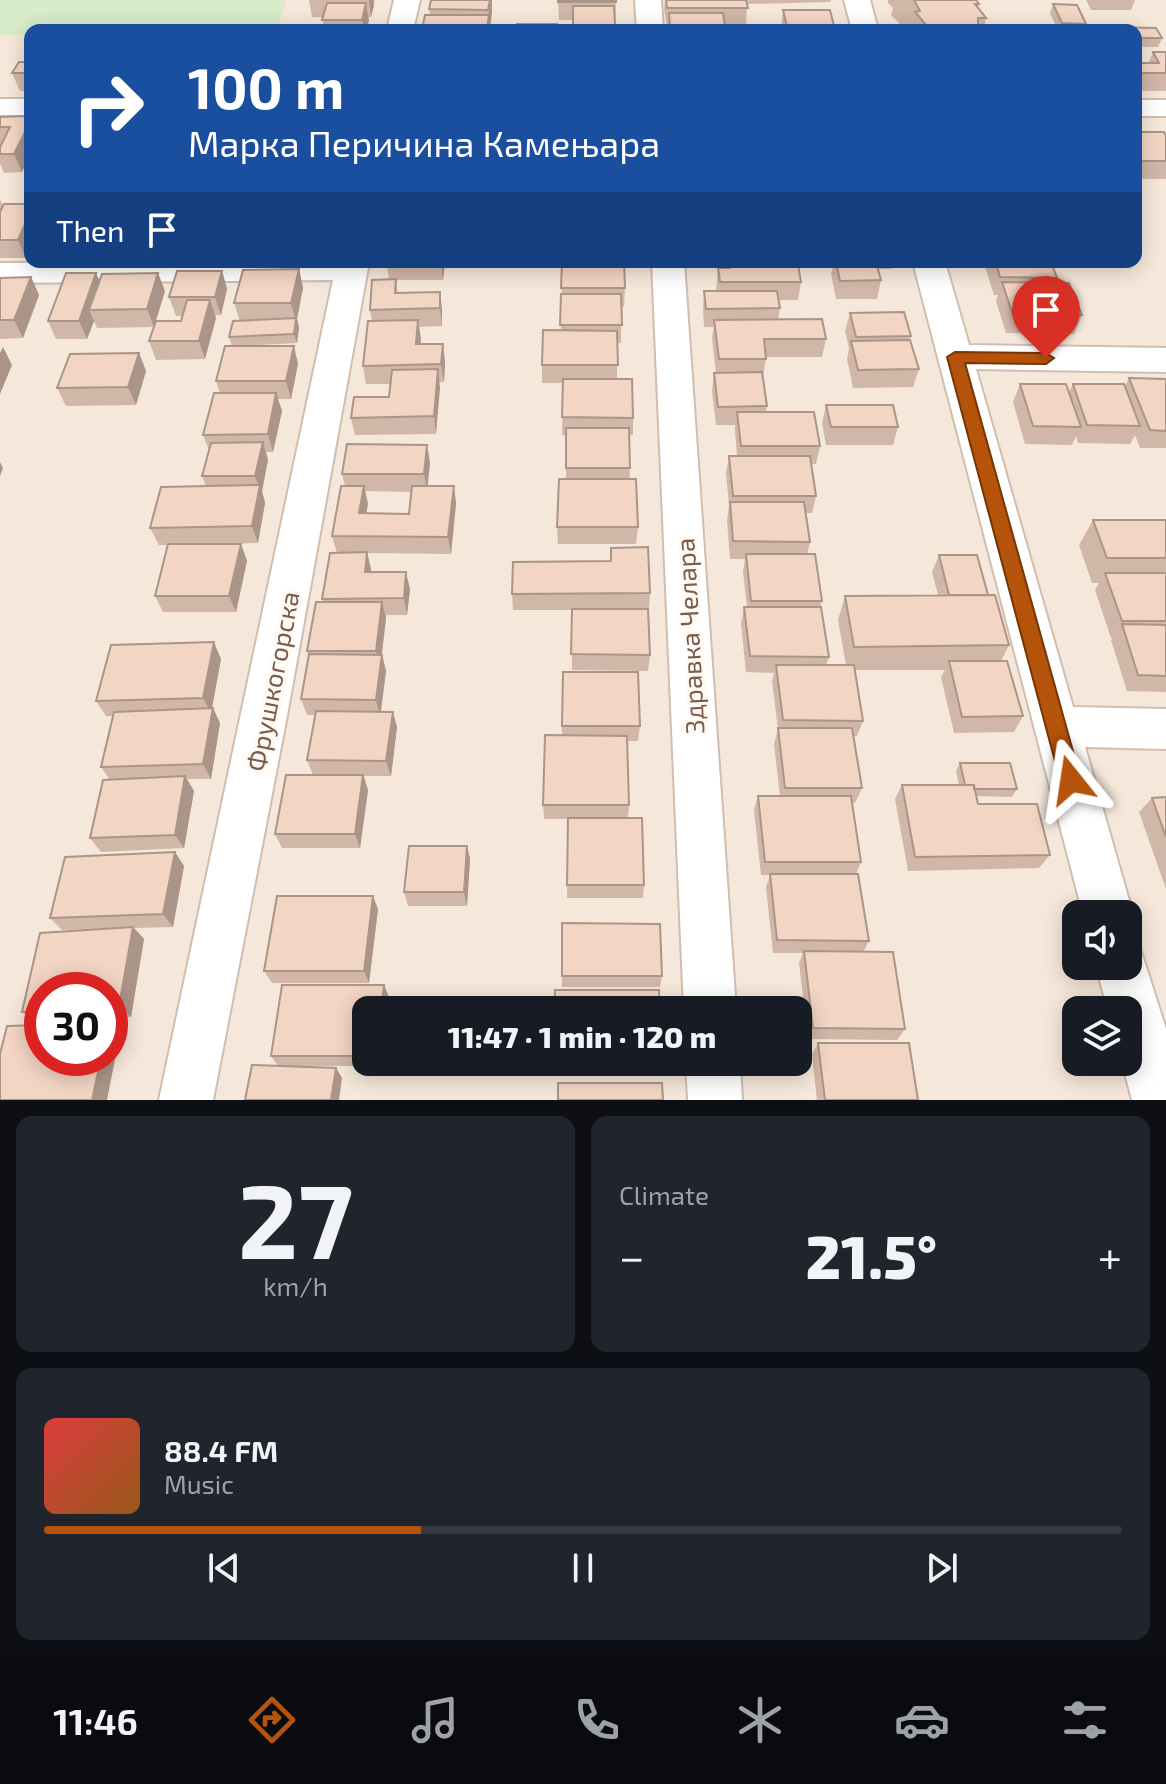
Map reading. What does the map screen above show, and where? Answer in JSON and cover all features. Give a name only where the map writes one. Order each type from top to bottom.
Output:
[{"type":"street","points":[[401,24],[407,0]]},
{"type":"street","points":[[648,0],[650,24]]},
{"type":"street","points":[[857,0],[863,24]]},
{"type":"street","points":[[0,107],[24,107]]},
{"type":"street","points":[[1142,108],[1166,108]]},
{"type":"street","points":[[0,273],[251,268]]},
{"type":"street","name":"Фрушкогорска","points":[[186,1100],[264,721],[352,268]]},
{"type":"street","name":"Здравка Челара","points":[[668,268],[709,996]]},
{"type":"street","points":[[931,268],[1104,900]]},
{"type":"street","points":[[955,357],[1166,360]]},
{"type":"street","points":[[1056,726],[1166,729]]},
{"type":"street","points":[[1126,980],[1159,1100]]},
{"type":"street","points":[[714,1076],[715,1100]]},
{"type":"shaded area","points":[[0,0],[1166,0],[1166,1100],[0,1100]]},
{"type":"green space","points":[[0,0],[286,0],[279,24],[24,24],[24,35],[0,35]]},
{"type":"building","points":[[431,0],[490,0],[488,10],[429,9]]},
{"type":"building","points":[[616,0],[616,2],[558,2]]},
{"type":"building","points":[[666,0],[746,0],[748,8],[667,8]]},
{"type":"building","points":[[914,0],[976,0],[979,4],[975,4],[986,18],[978,18],[978,24],[925,24],[915,12],[920,11]]},
{"type":"building","points":[[327,3],[366,3],[362,20],[322,20]]},
{"type":"building","points":[[1053,4],[1077,5],[1086,24],[1062,23]]},
{"type":"building","points":[[573,6],[614,6],[615,24],[573,24]]},
{"type":"building","points":[[783,10],[830,10],[834,24],[786,24]]},
{"type":"building","points":[[669,13],[723,13],[725,24],[670,24]]},
{"type":"building","points":[[425,15],[489,15],[488,24],[423,24]]},
{"type":"building","points":[[1142,28],[1156,28],[1162,38],[1142,38]]},
{"type":"building","points":[[1153,52],[1166,52],[1166,73],[1142,73],[1142,63],[1159,63]]},
{"type":"building","points":[[19,62],[24,62],[24,73],[12,73]]},
{"type":"building","points":[[24,116],[24,134],[14,154],[0,154],[0,147],[10,127],[0,127],[0,117]]},
{"type":"building","points":[[1142,132],[1164,132],[1166,161],[1142,161]]},
{"type":"building","points":[[4,204],[24,204],[24,226],[18,240],[0,240],[0,212]]},
{"type":"building","points":[[562,268],[624,268],[625,288],[561,288]]},
{"type":"building","points":[[718,268],[799,268],[801,282],[720,282]]},
{"type":"building","points":[[837,268],[878,268],[881,280],[840,281]]},
{"type":"building","points":[[998,268],[1053,268],[1057,278],[1000,277]]},
{"type":"building","points":[[299,269],[291,303],[234,303],[243,270]]},
{"type":"building","points":[[177,271],[222,271],[215,297],[169,297]]},
{"type":"building","points":[[66,273],[96,273],[79,321],[48,321]]},
{"type":"building","points":[[158,273],[147,309],[89,310],[102,274]]},
{"type":"building","points":[[31,277],[14,320],[0,320],[0,278]]},
{"type":"building","points":[[396,279],[395,293],[440,292],[440,308],[370,310],[372,280]]},
{"type":"building","points":[[1002,282],[1069,283],[1082,315],[1013,315]]},
{"type":"building","points":[[704,291],[777,291],[780,308],[706,309]]},
{"type":"building","points":[[561,294],[621,294],[622,325],[560,325]]},
{"type":"building","points":[[187,300],[210,300],[199,341],[149,341],[156,321],[181,321]]},
{"type":"building","points":[[904,312],[911,336],[856,337],[850,313]]},
{"type":"building","points":[[296,318],[294,334],[229,337],[233,321]]},
{"type":"building","points":[[822,319],[826,339],[764,339],[766,359],[719,359],[714,320]]},
{"type":"building","points":[[418,320],[416,344],[443,344],[441,364],[363,366],[368,321]]},
{"type":"building","points":[[543,330],[617,331],[618,365],[542,365]]},
{"type":"building","points":[[910,340],[919,369],[858,370],[851,341]]},
{"type":"building","points":[[225,346],[294,346],[286,381],[216,381]]},
{"type":"building","points":[[139,353],[128,387],[57,388],[70,354]]},
{"type":"building","points":[[438,369],[434,416],[351,418],[354,397],[389,397],[392,370]]},
{"type":"building","points":[[762,372],[767,406],[718,407],[714,373]]},
{"type":"building","points":[[1129,378],[1166,379],[1166,431],[1150,430]]},
{"type":"building","points":[[563,379],[632,379],[633,418],[562,417]]},
{"type":"building","points":[[1020,384],[1066,384],[1081,427],[1033,426]]},
{"type":"building","points":[[1073,384],[1124,384],[1140,426],[1087,425]]},
{"type":"building","points":[[214,393],[276,393],[268,434],[203,435]]},
{"type":"building","points":[[826,405],[893,405],[898,427],[831,427]]},
{"type":"building","points":[[737,412],[814,412],[820,446],[741,446]]},
{"type":"building","points":[[566,428],[629,428],[630,468],[566,468]]},
{"type":"building","points":[[263,442],[255,476],[202,476],[211,443]]},
{"type":"building","points":[[347,444],[427,445],[424,474],[342,474]]},
{"type":"building","points":[[729,456],[810,456],[816,496],[733,496]]},
{"type":"building","points":[[559,479],[636,479],[638,527],[557,527]]},
{"type":"building","points":[[260,485],[252,526],[150,528],[161,487]]},
{"type":"building","points":[[341,486],[364,486],[359,513],[409,514],[412,486],[454,486],[448,537],[332,536]]},
{"type":"building","points":[[730,502],[804,502],[810,542],[733,541]]},
{"type":"building","points":[[1093,520],[1166,520],[1166,558],[1107,558]]},
{"type":"building","points":[[168,544],[241,544],[229,596],[155,596]]},
{"type":"building","points":[[648,547],[650,593],[512,594],[513,562],[611,561],[611,548]]},
{"type":"building","points":[[367,552],[365,572],[406,572],[404,598],[322,599],[330,553]]},
{"type":"building","points":[[746,554],[815,554],[822,601],[751,601]]},
{"type":"building","points":[[939,555],[977,555],[988,595],[949,595]]},
{"type":"building","points":[[1105,573],[1166,573],[1166,621],[1122,621]]},
{"type":"building","points":[[995,595],[1009,645],[854,647],[845,596]]},
{"type":"building","points":[[316,602],[382,602],[376,651],[307,651]]},
{"type":"building","points":[[744,607],[821,607],[829,657],[750,656]]},
{"type":"building","points":[[572,609],[648,609],[650,655],[571,654]]},
{"type":"building","points":[[1122,624],[1166,625],[1166,676],[1138,675]]},
{"type":"building","points":[[214,642],[203,698],[96,701],[111,645]]},
{"type":"building","points":[[309,654],[382,655],[376,700],[301,699]]},
{"type":"building","points":[[949,661],[1007,661],[1023,716],[962,717]]},
{"type":"building","points":[[776,665],[854,665],[863,721],[783,720]]},
{"type":"building","points":[[563,672],[638,672],[640,726],[562,726]]},
{"type":"building","points":[[213,708],[203,764],[101,767],[114,712]]},
{"type":"building","points":[[316,711],[393,712],[386,761],[307,760]]},
{"type":"building","points":[[778,728],[852,728],[862,788],[785,788]]},
{"type":"building","points":[[545,735],[627,736],[629,805],[543,805]]},
{"type":"building","points":[[960,763],[1010,763],[1017,789],[974,789],[974,785],[965,785]]},
{"type":"building","points":[[286,775],[363,775],[355,834],[275,834]]},
{"type":"building","points":[[185,776],[175,835],[90,838],[103,780]]},
{"type":"building","points":[[902,785],[974,785],[978,804],[1037,804],[1050,855],[915,857]]},
{"type":"building","points":[[758,796],[851,796],[861,862],[765,862]]},
{"type":"building","points":[[1166,797],[1166,837],[1152,798]]},
{"type":"building","points":[[568,818],[642,818],[644,885],[567,885]]},
{"type":"building","points":[[409,846],[467,846],[464,892],[404,892]]},
{"type":"building","points":[[175,852],[163,914],[50,918],[65,857]]},
{"type":"building","points":[[770,874],[858,874],[869,941],[777,940]]},
{"type":"building","points":[[277,896],[373,896],[364,971],[264,971]]},
{"type":"building","points":[[562,923],[660,924],[662,976],[562,976]]},
{"type":"building","points":[[133,927],[125,972],[31,972],[40,933]]},
{"type":"building","points":[[804,951],[893,952],[905,1029],[813,1028],[812,996],[809,996]]},
{"type":"building","points":[[282,985],[384,985],[383,996],[352,996],[352,1056],[271,1056]]},
{"type":"building","points":[[555,990],[659,990],[659,996],[555,996]]},
{"type":"building","points":[[7,1026],[24,1026],[24,1076],[97,1076],[92,1100],[0,1100],[0,1054]]},
{"type":"building","points":[[818,1043],[909,1043],[918,1100],[825,1100]]},
{"type":"building","points":[[252,1065],[336,1068],[331,1100],[245,1100]]},
{"type":"building","points":[[558,1083],[662,1083],[663,1100],[558,1100]]},
{"type":"route","points":[[1046,358],[955,357],[1071,780]]}]
